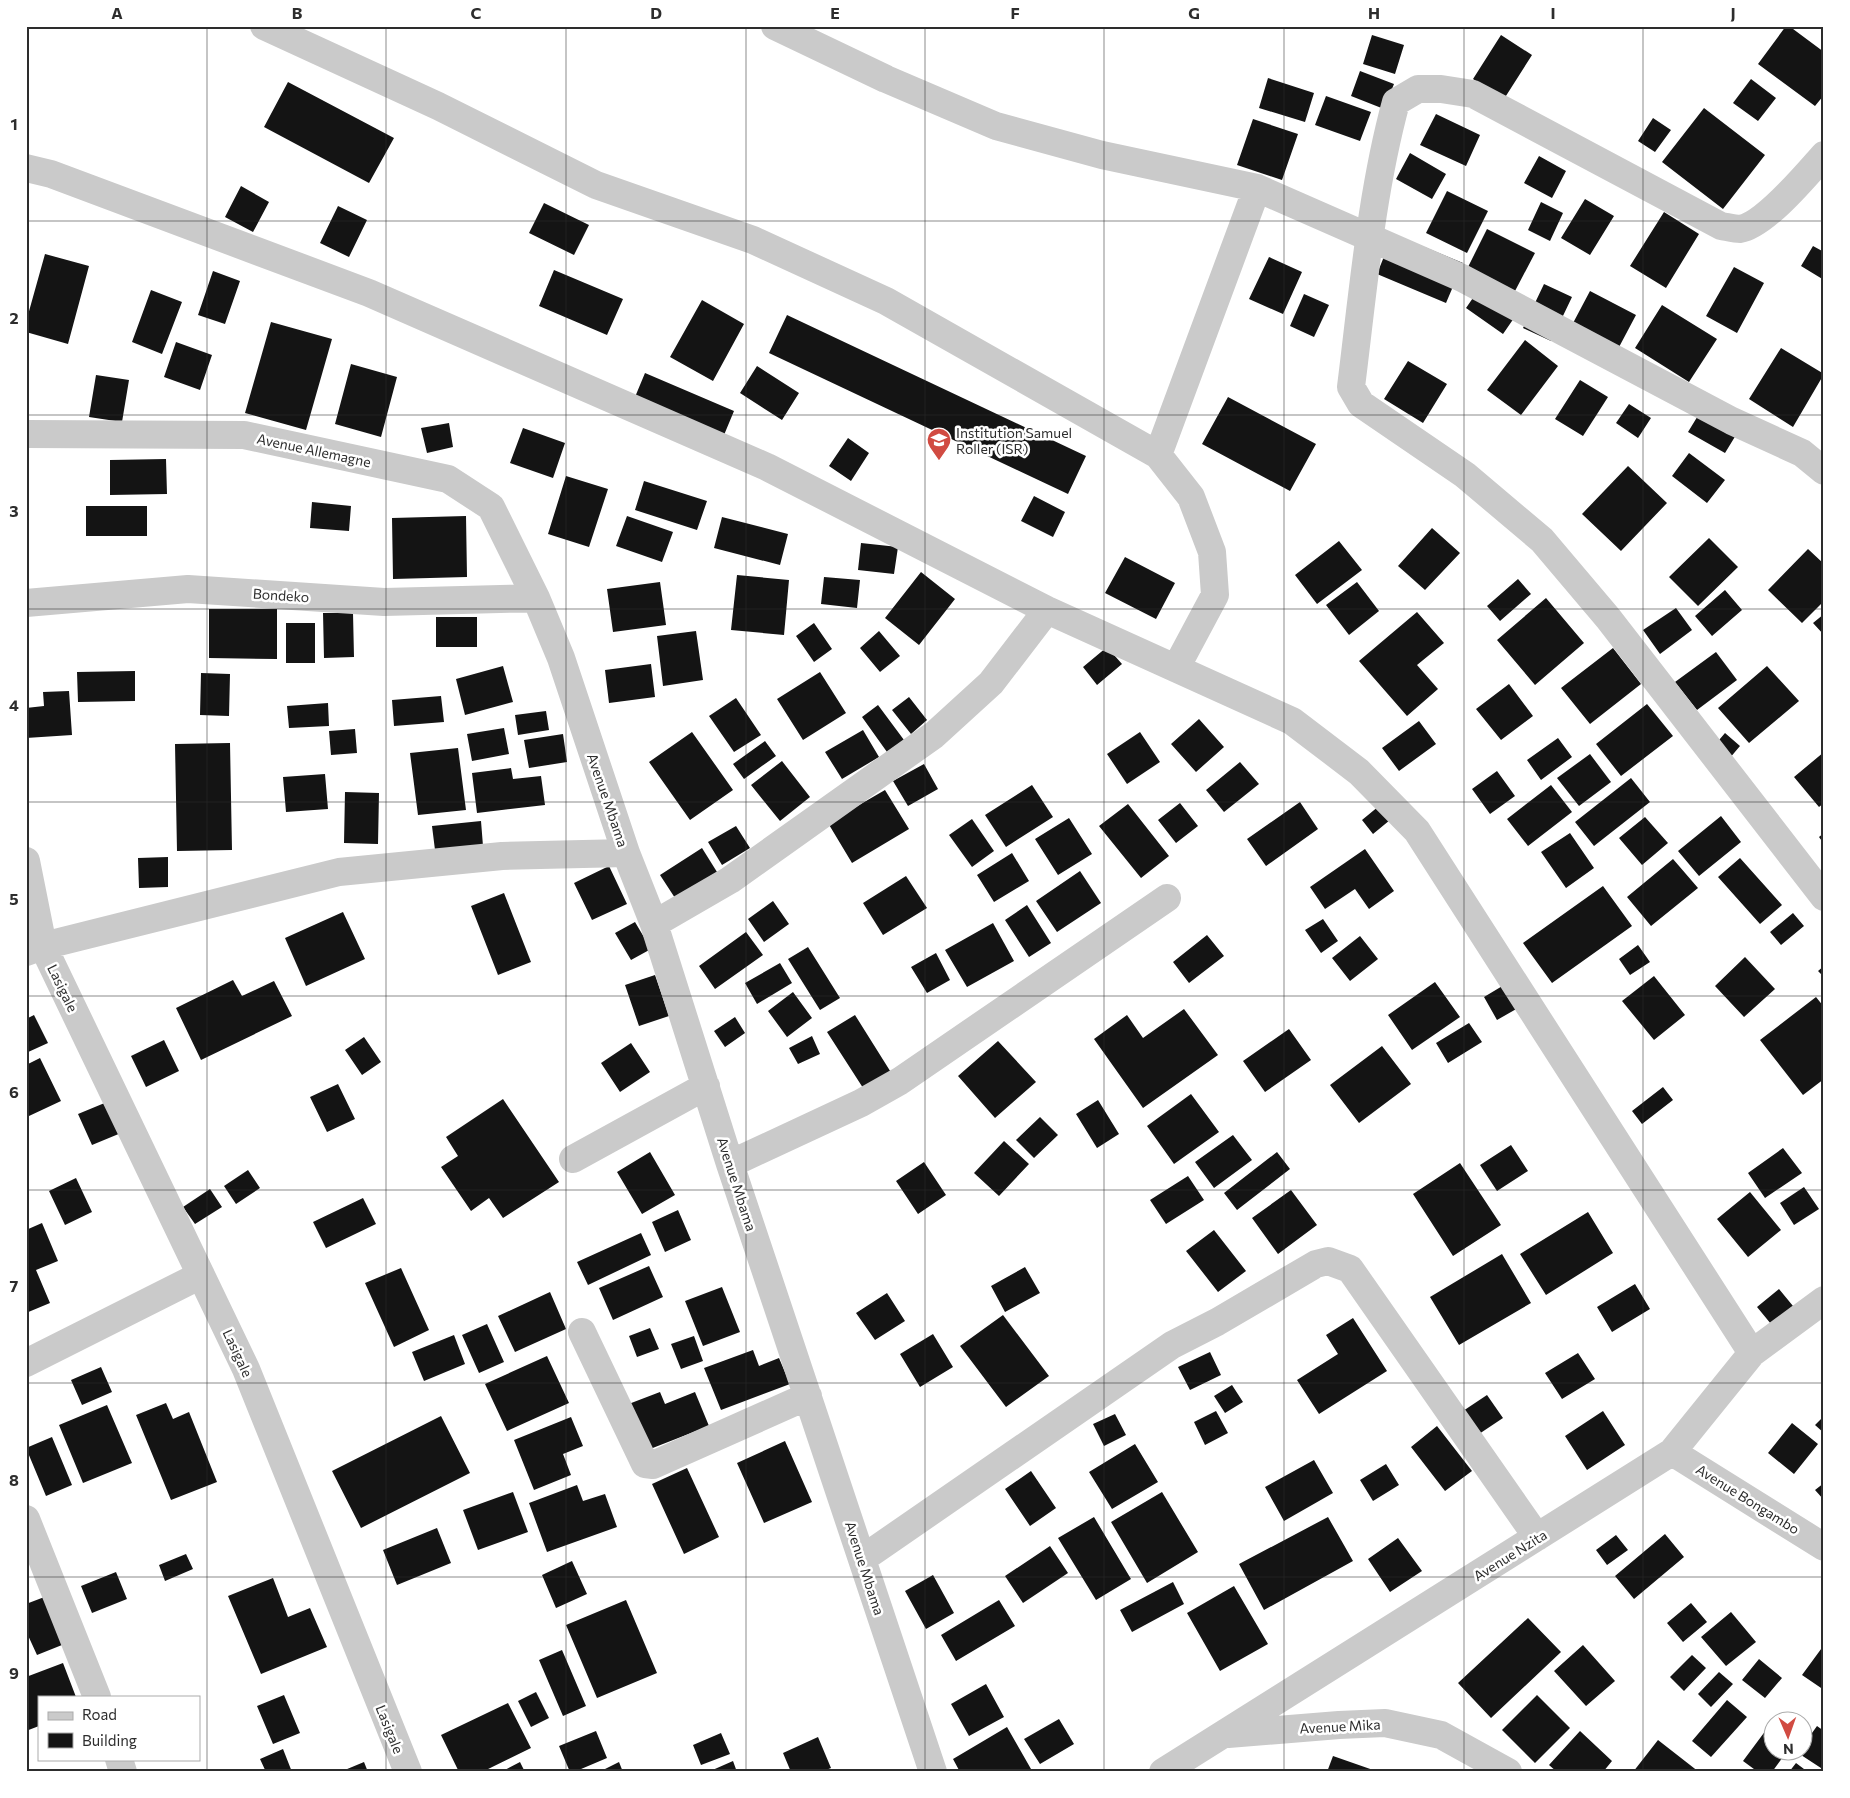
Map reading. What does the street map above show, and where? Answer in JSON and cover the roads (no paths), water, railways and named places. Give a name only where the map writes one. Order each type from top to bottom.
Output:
[{"type":"street","points":[[264,26],[438,106],[596,186],[753,240],[886,301],[1158,455],[1191,497],[1212,552],[1215,595],[1176,668]]},
{"type":"street","points":[[774,26],[886,79],[996,126],[1102,155],[1258,188],[1462,278],[1732,421],[1802,453],[1824,471]]},
{"type":"street","points":[[1824,155],[1794,189],[1758,221],[1741,229],[1721,226],[1473,94],[1441,89],[1418,90],[1396,102],[1385,144],[1370,238],[1351,387],[1361,404],[1465,475],[1542,540],[1608,618],[1824,897]]},
{"type":"street","points":[[26,168],[51,174],[369,293],[767,467],[1047,610],[1292,721],[1359,772],[1417,831],[1752,1353]]},
{"type":"street","points":[[1158,455],[1258,188]]},
{"type":"street","name":"Avenue Allemagne","points":[[26,434],[244,435],[448,479],[491,507],[536,598]]},
{"type":"street","name":"Bondeko","points":[[26,604],[188,589],[384,602],[536,598]]},
{"type":"street","name":"Avenue Mbama","points":[[536,598],[561,658],[626,853],[654,924],[730,1164],[933,1772]]},
{"type":"street","points":[[654,924],[730,880],[934,735],[991,683],[1047,610]]},
{"type":"street","points":[[35,949],[339,872],[502,856],[626,853]]},
{"type":"street","name":"Lasigale","points":[[26,862],[35,949],[201,1276],[246,1369],[408,1772]]},
{"type":"street","points":[[730,1164],[861,1103],[900,1081],[1167,898]]},
{"type":"street","points":[[573,1159],[706,1086]]},
{"type":"street","points":[[862,1559],[1172,1345],[1217,1322],[1316,1264],[1328,1261],[1350,1270],[1537,1537]]},
{"type":"street","points":[[26,1363],[201,1276]]},
{"type":"street","name":"Avenue Nzita","points":[[1163,1772],[1672,1452],[1752,1353],[1824,1300]]},
{"type":"street","points":[[582,1332],[645,1464],[654,1465],[808,1396]]},
{"type":"street","name":"Avenue Bongambo","points":[[1672,1452],[1824,1547]]},
{"type":"street","points":[[26,1519],[97,1696]]},
{"type":"street","name":"Avenue Mika","points":[[1222,1735],[1385,1723],[1441,1735],[1508,1772]]},
{"type":"street","points":[[119,1760],[123,1772]]},
{"type":"place","name":"Institution Samuel Roller (ISR)","points":[[939,461]]}]
